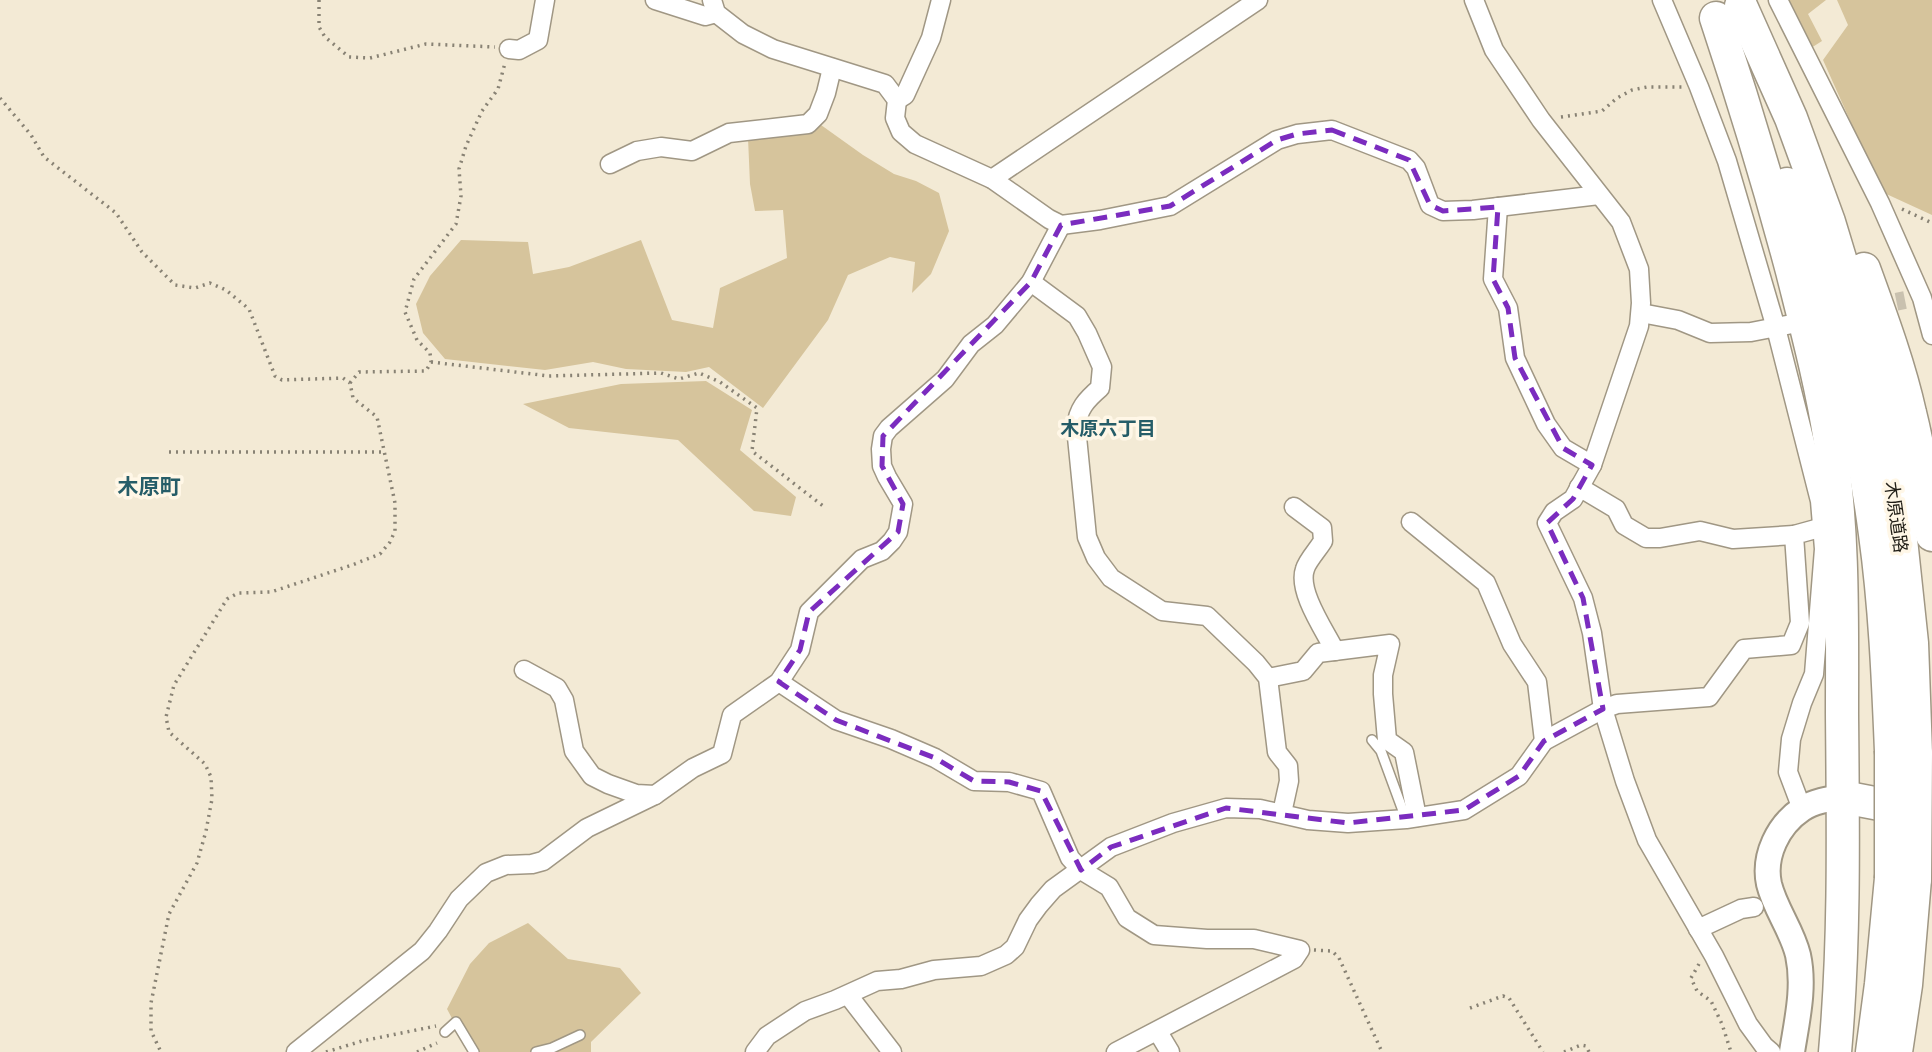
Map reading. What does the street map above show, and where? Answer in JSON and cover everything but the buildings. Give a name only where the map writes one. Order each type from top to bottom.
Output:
[{"type":"highway","points":[[1726,6],[1799,117],[1834,192],[1863,265],[1889,339],[1910,412],[1932,535]]},
{"type":"highway","points":[[1726,6],[1751,124],[1814,361],[1830,440],[1839,511],[1843,797],[1842,922],[1835,1052]]},
{"type":"highway","name":"木原道路","points":[[1726,6],[1771,143],[1804,230],[1835,332],[1858,431],[1875,534],[1886,642],[1904,753],[1906,985],[1896,1052]]},
{"type":"highway","points":[[1843,797],[1932,814]]},
{"type":"highway","name":"木原道路","points":[[1871,1052],[1881,984],[1903,878]]},
{"type":"street","points":[[509,49],[519,50],[538,40],[545,0]]},
{"type":"street","points":[[656,0],[705,16],[714,7],[743,34],[773,49],[885,84],[897,100],[895,118],[901,132],[915,144],[992,178],[1061,225],[1170,206],[1277,140],[1297,134],[1332,130],[1409,160],[1416,168],[1430,205],[1443,211],[1599,195]]},
{"type":"street","points":[[897,100],[905,94],[931,38],[941,0]]},
{"type":"street","points":[[992,178],[1258,0]]},
{"type":"street","points":[[1474,0],[1494,50],[1541,120],[1621,222],[1639,269],[1639,326],[1592,465],[1573,499],[1554,512],[1547,523],[1583,598],[1592,634],[1603,709],[1647,840],[1714,956],[1748,1024],[1771,1052]]},
{"type":"street","points":[[1662,0],[1727,161],[1784,326],[1820,501],[1824,549],[1814,674],[1791,739],[1788,772],[1802,809]]},
{"type":"street","points":[[1777,0],[1880,203],[1920,297],[1932,335]]},
{"type":"street","points":[[610,164],[637,151],[661,147],[692,151],[729,134],[808,124],[818,114],[832,68]]},
{"type":"street","points":[[1498,207],[1493,279],[1508,308],[1515,358],[1546,424],[1563,448],[1592,465]]},
{"type":"street","points":[[296,1052],[422,951],[459,899],[486,873],[506,865],[531,864],[543,860],[587,828],[655,795],[693,768],[722,754],[732,715],[779,682],[800,650],[809,611],[862,559],[882,551],[898,532],[903,503],[883,466],[883,436],[946,379],[971,344],[995,325],[1031,282],[1061,225]]},
{"type":"street","points":[[1031,282],[1077,316],[1102,367],[1100,388],[1078,413],[1076,427],[1087,537],[1096,558],[1111,578],[1162,611],[1207,616],[1268,678],[1277,752],[1289,766],[1289,781],[1282,813]]},
{"type":"street","points":[[1641,313],[1678,320],[1710,333],[1751,332],[1784,326]]},
{"type":"street","points":[[1579,487],[1616,509],[1624,526],[1646,538],[1700,531],[1733,539],[1794,535],[1823,527]]},
{"type":"street","points":[[1294,507],[1322,528],[1324,541],[1305,568],[1304,582],[1308,599],[1335,651]]},
{"type":"street","points":[[1411,522],[1486,583],[1512,644],[1537,682],[1544,741]]},
{"type":"street","points":[[755,1052],[767,1037],[805,1011],[877,981],[901,979],[934,970],[981,966],[1006,955],[1015,947],[1028,920],[1053,889],[1111,847],[1174,823],[1226,808],[1260,809],[1308,820],[1348,823],[1464,810],[1519,776],[1544,741],[1603,709],[1617,704],[1709,697],[1744,649],[1791,645],[1800,623],[1794,535]]},
{"type":"street","points":[[1268,678],[1303,671],[1318,653],[1390,644],[1382,694],[1387,740],[1404,752],[1411,818]]},
{"type":"street","points":[[524,670],[556,688],[564,700],[574,751],[592,776],[608,785],[636,794],[655,795]]},
{"type":"street","points":[[779,682],[836,720],[935,758],[974,781],[1009,782],[1041,792],[1070,858],[1081,870],[1109,887],[1127,918],[1154,935],[1254,939],[1300,950],[1294,959],[1116,1052]]},
{"type":"street","points":[[1793,1052],[1799,1009],[1797,954],[1776,907],[1769,883],[1767,862],[1773,842],[1802,809],[1823,800],[1843,797]]},
{"type":"street","points":[[1698,929],[1741,909],[1754,907]]},
{"type":"street","points":[[848,995],[892,1052]]},
{"type":"street","points":[[1158,1032],[1170,1052]]},
{"type":"lane","points":[[1372,740],[1381,751],[1411,818]]},
{"type":"lane","points":[[445,1032],[456,1022],[474,1052]]},
{"type":"lane","points":[[536,1052],[580,1035]]},
{"type":"path","points":[[319,0],[319,27],[324,37],[349,57],[370,58],[426,44],[509,49],[498,89],[482,111],[459,169],[461,196],[456,224],[414,279],[404,312],[417,340],[430,353],[431,362],[426,371],[359,372],[350,383]]},
{"type":"path","points":[[1541,120],[1602,111],[1632,90],[1699,87]]},
{"type":"path","points":[[0,98],[31,135],[44,157],[116,213],[142,252],[175,285],[195,288],[210,283],[226,290],[249,309],[275,376],[282,380],[343,378],[350,383],[353,398],[377,417],[395,503],[395,531],[380,554],[271,592],[238,593],[227,599],[174,685],[166,717],[169,732],[205,764],[211,777],[212,799],[197,863],[169,914],[151,1003],[151,1031],[161,1052]]},
{"type":"path","points":[[1880,203],[1885,202],[1932,223]]},
{"type":"path","points":[[431,362],[549,376],[661,373],[679,379],[699,373],[720,382],[757,408],[752,451],[823,506]]},
{"type":"path","points":[[169,452],[385,452]]},
{"type":"path","points":[[1300,950],[1332,951],[1339,958],[1382,1052]]},
{"type":"path","points":[[1714,956],[1698,964],[1691,978],[1697,991],[1711,1000],[1731,1052]]},
{"type":"path","points":[[1470,1008],[1503,996],[1509,998],[1543,1052]]},
{"type":"path","points":[[326,1052],[362,1041],[439,1026],[445,1032],[441,1041],[417,1052]]},
{"type":"path","points":[[1564,1052],[1581,1045],[1586,1046],[1589,1052]]},
{"type":"highlighted area","points":[[1332,130],[1409,160],[1430,205],[1443,211],[1498,207],[1493,279],[1508,308],[1515,358],[1563,448],[1592,465],[1573,499],[1547,523],[1583,598],[1603,709],[1544,741],[1519,776],[1464,810],[1348,823],[1226,808],[1111,847],[1081,870],[1041,791],[1009,782],[974,781],[935,758],[836,720],[779,682],[800,650],[809,612],[898,532],[903,504],[882,466],[883,436],[1031,282],[1061,225],[1170,206],[1277,140],[1297,134]]},
{"type":"shaded area","points":[[1787,0],[1826,0],[1808,14],[1822,41],[1811,48]]},
{"type":"shaded area","points":[[1837,0],[1932,0],[1932,215],[1882,192],[1823,60],[1848,25]]},
{"type":"shaded area","points":[[821,125],[894,174],[916,181],[939,193],[949,231],[931,274],[912,293],[915,262],[890,257],[848,275],[828,320],[763,408],[709,367],[686,372],[626,369],[593,362],[545,370],[445,359],[423,333],[416,304],[430,276],[461,240],[528,242],[533,274],[569,267],[641,240],[672,320],[713,328],[720,288],[787,258],[783,210],[755,211],[750,184],[748,138]]},
{"type":"shaded area","points":[[706,381],[752,410],[740,450],[796,497],[791,516],[754,511],[678,440],[569,428],[523,404],[621,384]]},
{"type":"shaded area","points":[[528,923],[568,959],[620,968],[641,993],[591,1042],[591,1052],[470,1052],[447,1009],[470,964],[489,943]]},
{"type":"tunnel","points":[[1870,307],[1905,300]]},
{"type":"district","name":"木原六丁目","points":[[1108,427]]},
{"type":"district","name":"木原町","points":[[149,486]]}]
